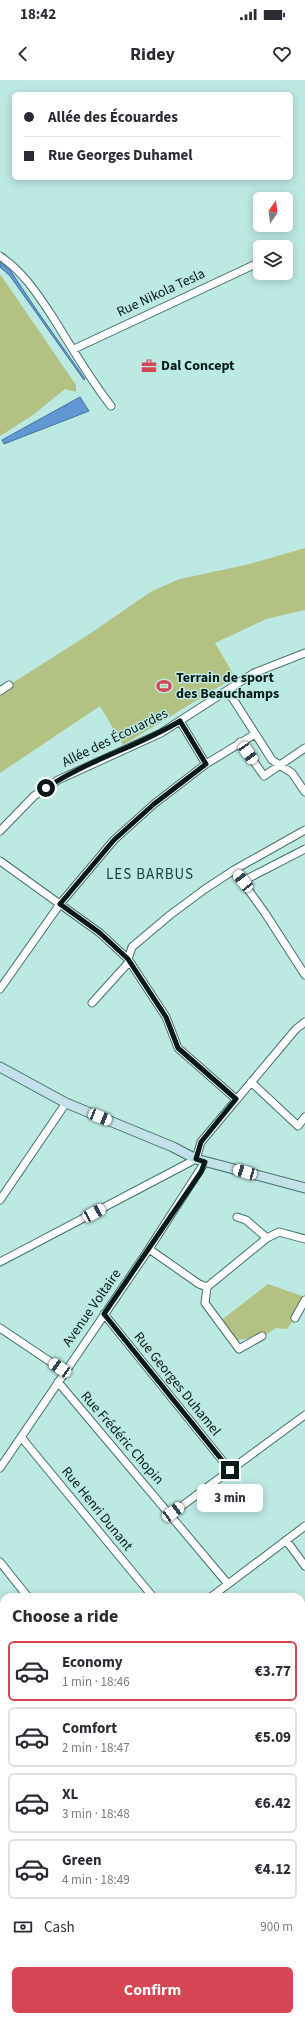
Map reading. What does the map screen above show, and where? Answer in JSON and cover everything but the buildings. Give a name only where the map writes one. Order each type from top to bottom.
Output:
[{"type":"street","points":[[0,256],[15,268],[31,285],[74,349],[95,385],[111,406]]},
{"type":"street","name":"Rue Nikola Tesla","points":[[74,349],[253,265]]},
{"type":"street","name":"Allée des Écouardes","points":[[0,831],[34,796],[57,780],[161,733],[254,673],[305,653]]},
{"type":"street","points":[[0,691],[9,685]]},
{"type":"street","points":[[228,691],[272,760],[282,765],[292,773],[305,792]]},
{"type":"street","points":[[180,721],[206,764]]},
{"type":"street","points":[[0,989],[60,904],[114,840],[154,804],[206,764],[255,734]]},
{"type":"street","points":[[240,742],[264,776],[305,748]]},
{"type":"street","points":[[92,1003],[129,960],[132,947],[164,920],[234,870],[305,830]]},
{"type":"street","points":[[243,881],[305,849]]},
{"type":"street","points":[[0,861],[100,933],[129,960],[166,1017],[178,1048],[236,1099]]},
{"type":"street","points":[[234,870],[243,881],[305,975]]},
{"type":"street","points":[[0,1262],[196,1159],[201,1142],[296,1029],[304,1023]]},
{"type":"street","points":[[0,1068],[66,1103],[173,1147],[196,1159],[305,1188]]},
{"type":"street","points":[[251,1082],[298,1126],[305,1117]]},
{"type":"street","points":[[0,1200],[66,1103]]},
{"type":"street","name":"Avenue Voltaire","points":[[0,1468],[64,1371],[149,1249],[205,1162]]},
{"type":"street","points":[[237,1217],[246,1220],[267,1238]]},
{"type":"street","points":[[262,1336],[239,1349],[205,1303],[207,1287],[267,1238],[279,1232],[305,1239]]},
{"type":"street","points":[[149,1249],[199,1284],[207,1287]]},
{"type":"street","points":[[295,1318],[305,1300]]},
{"type":"street","name":"Rue Georges Duhamel","points":[[104,1314],[230,1470]]},
{"type":"street","points":[[0,1328],[64,1371]]},
{"type":"street","name":"Rue Frédéric Chopin","points":[[58,1382],[171,1514],[228,1584]]},
{"type":"street","points":[[171,1514],[305,1415]]},
{"type":"street","name":"Rue Henri Dunant","points":[[21,1437],[150,1593]]},
{"type":"street","points":[[216,1593],[305,1526]]},
{"type":"street","points":[[286,1540],[305,1566]]},
{"type":"street","points":[[0,1562],[25,1593]]},
{"type":"green space","points":[[0,274],[76,385],[76,392],[65,389],[33,415],[0,436]]},
{"type":"green space","points":[[305,548],[305,610],[266,619],[215,643],[235,677],[123,745],[100,706],[0,773],[0,691],[91,633],[152,591],[180,579],[250,564]]},
{"type":"green space","points":[[268,1284],[305,1297],[295,1318],[287,1329],[276,1328],[264,1336],[238,1340],[219,1322]]},
{"type":"water","points":[[0,262],[10,270],[85,379],[84,380],[10,276],[0,267]]},
{"type":"water","points":[[80,397],[89,411],[4,444],[2,440]]},
{"type":"place","name":"Dal Concept","points":[[149,366]]},
{"type":"place","name":"Terrain de sport des Beauchamps","points":[[164,686]]},
{"type":"district","name":"LES BARBUS","points":[[150,874]]},
{"type":"route","points":[[46,788],[58,780],[161,733],[180,721],[206,764],[154,804],[114,840],[60,904],[100,933],[128,959],[166,1017],[178,1048],[236,1099],[201,1142],[196,1159],[205,1162],[201,1172],[104,1314],[230,1470]]}]
